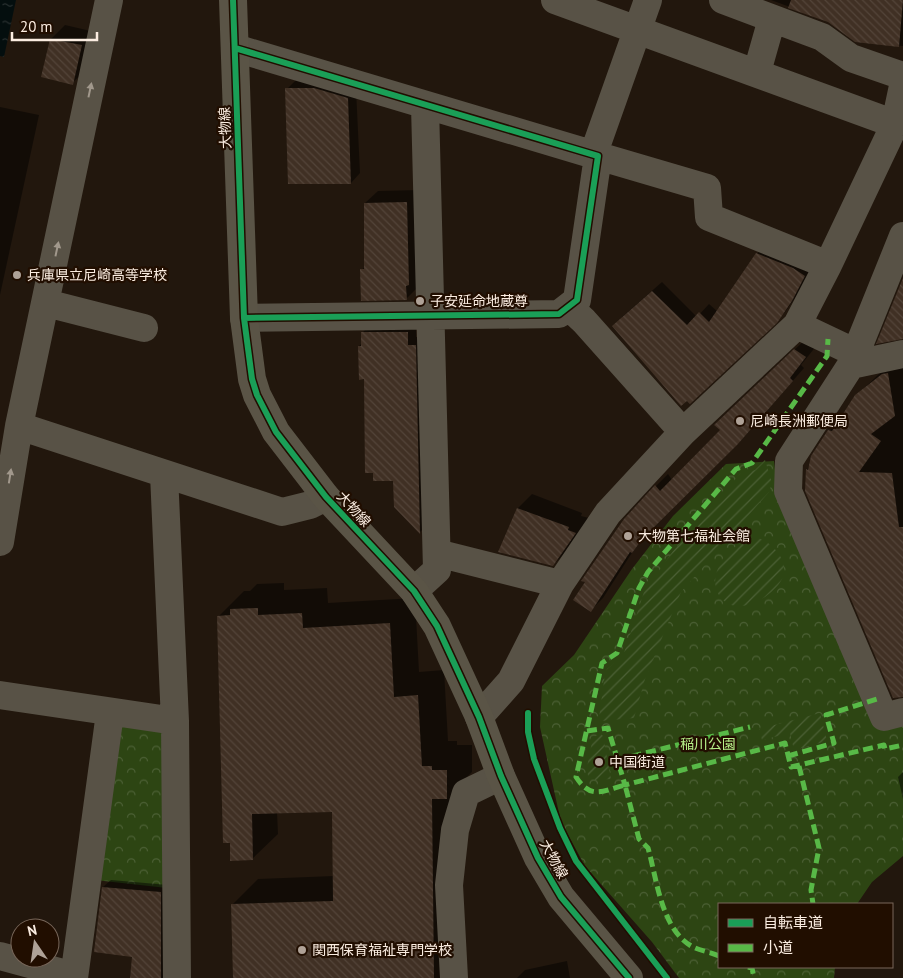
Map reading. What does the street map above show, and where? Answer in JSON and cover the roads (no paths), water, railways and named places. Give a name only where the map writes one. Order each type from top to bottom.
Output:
[{"type":"street","points":[[0,542],[3,503],[109,0]]},
{"type":"street","name":"大物線","points":[[233,0],[244,318],[247,354],[257,395],[276,432],[326,497],[414,592],[437,626],[479,717],[500,776],[538,858],[561,897],[629,978]]},
{"type":"street","points":[[555,0],[638,28],[895,124]]},
{"type":"street","points":[[244,318],[432,314],[559,314],[578,300],[598,156],[597,144],[648,0]]},
{"type":"street","points":[[723,0],[768,11],[822,37],[851,58],[903,76]]},
{"type":"street","points":[[757,72],[768,11]]},
{"type":"street","points":[[235,48],[425,106],[707,188],[710,217],[828,265]]},
{"type":"street","points":[[479,717],[511,681],[560,584],[608,513],[683,432],[797,325],[828,265],[895,124],[903,86]]},
{"type":"street","points":[[414,592],[437,570],[432,314],[425,106]]},
{"type":"street","points":[[903,236],[854,359],[789,461],[788,491],[884,717],[903,712]]},
{"type":"street","points":[[46,303],[144,328]]},
{"type":"street","points":[[569,307],[584,321],[683,432]]},
{"type":"street","points":[[797,325],[854,359],[903,354]]},
{"type":"street","points":[[19,426],[282,512],[310,505],[326,497]]},
{"type":"street","points":[[164,474],[174,721],[177,978]]},
{"type":"street","points":[[437,553],[560,584]]},
{"type":"street","points":[[0,695],[110,713],[174,721]]},
{"type":"street","points":[[0,956],[74,977],[110,713]]},
{"type":"street","points":[[454,978],[449,885],[455,830],[466,793],[500,776]]},
{"type":"water","points":[[0,0],[16,0],[4,57],[0,56]]},
{"type":"place","name":"兵庫県立尼崎高等学校","points":[[17,275]]},
{"type":"place","name":"子安延命地蔵尊","points":[[420,301]]},
{"type":"place","name":"尼崎長洲郵便局","points":[[740,421]]},
{"type":"place","name":"大物第七福祉会館","points":[[628,536]]},
{"type":"place","name":"中国街道","points":[[599,762]]},
{"type":"place","name":"関西保育福祉専門学校","points":[[302,950]]},
{"type":"park label","name":"稲川公園","points":[[708,744]]}]
